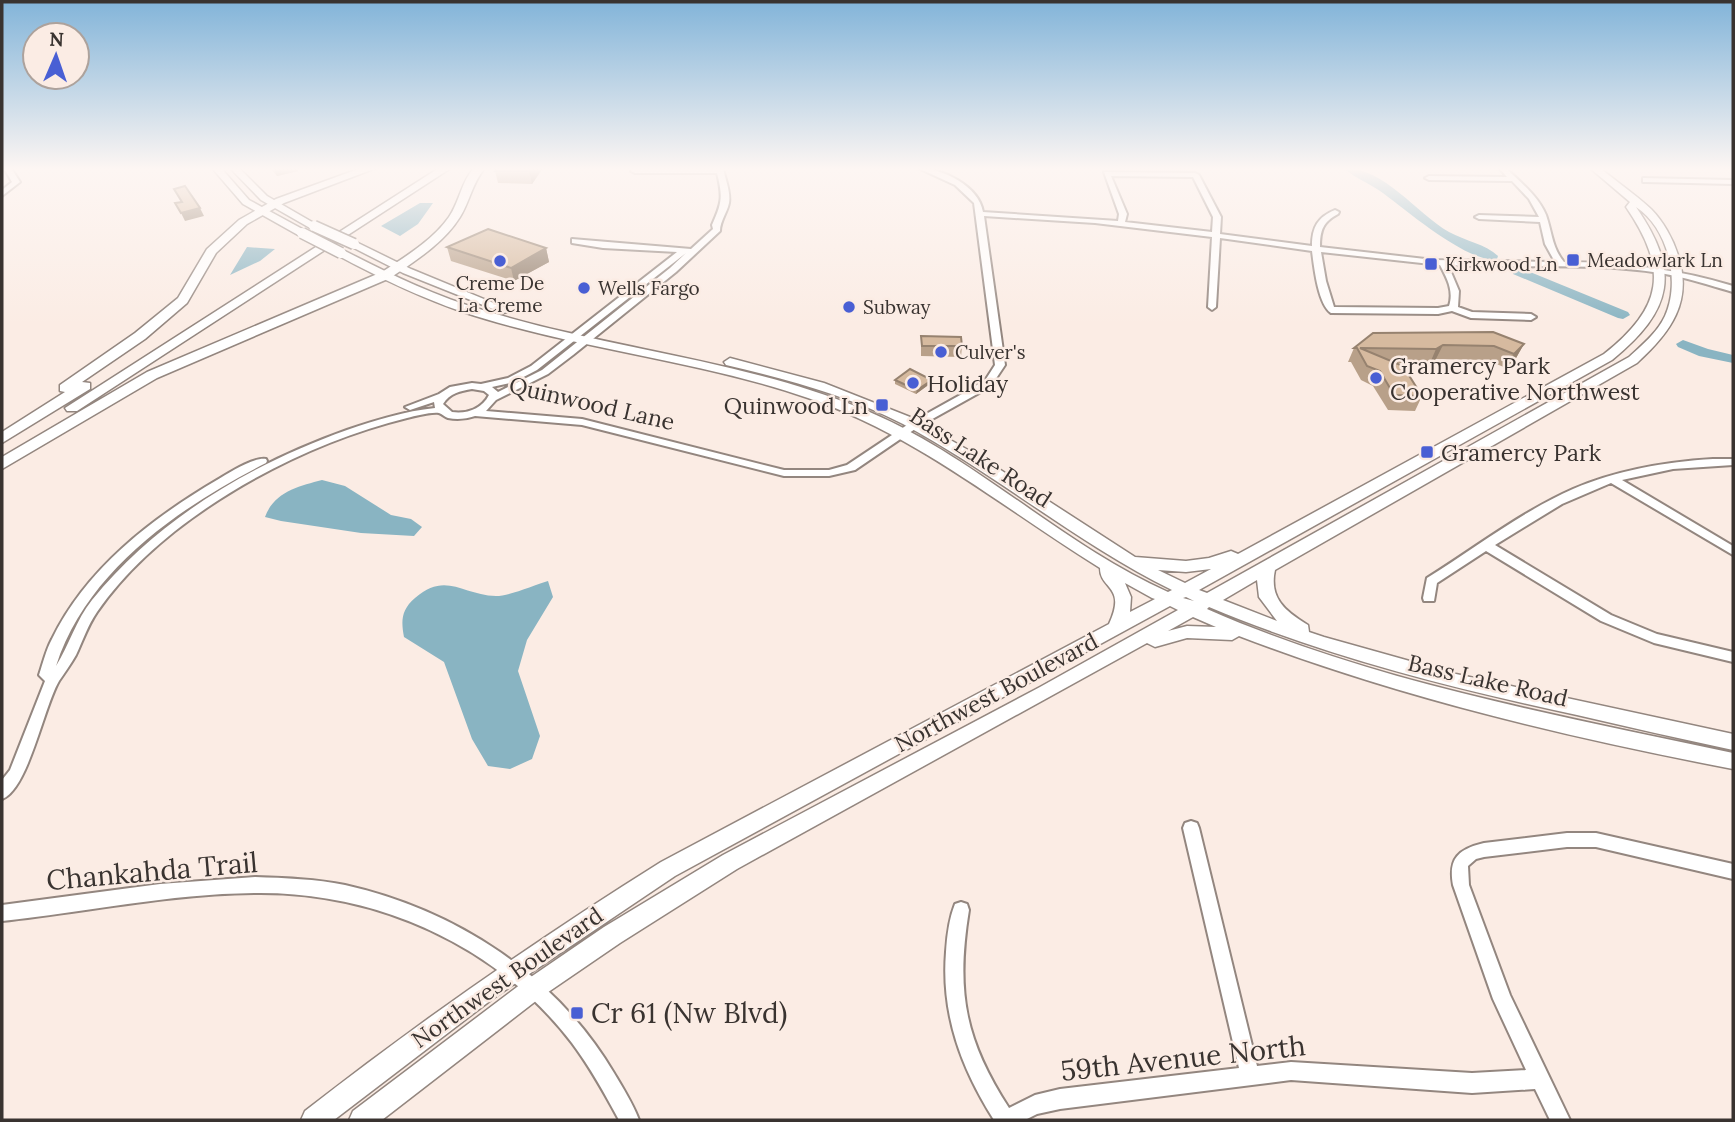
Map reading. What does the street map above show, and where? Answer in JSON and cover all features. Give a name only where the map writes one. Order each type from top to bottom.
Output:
[{"type":"highway","points":[[2,431],[140,336],[183,300],[211,251],[246,220]]},
{"type":"highway","points":[[2,438],[349,220]]},
{"type":"highway","points":[[2,453],[364,220]]},
{"type":"highway","points":[[442,230],[445,220]]},
{"type":"highway","points":[[2,464],[152,375],[400,268],[452,220]]},
{"type":"main road","name":"Bass Lake Road","points":[[278,220],[386,275],[472,311],[785,376],[832,390],[908,429],[1121,556],[1177,595],[1192,610],[1256,637],[1382,679],[1733,761]]},
{"type":"main road","name":"Bass Lake Road","points":[[304,220],[400,268],[498,309],[585,335]]},
{"type":"main road","points":[[1640,220],[1649,234],[1661,269]]},
{"type":"main road","points":[[1655,220],[1671,247],[1678,272]]},
{"type":"main road","name":"Northwest Boulevard","points":[[314,1120],[376,1070],[513,971],[596,914],[716,842],[1177,595],[1608,357],[1629,342],[1656,305],[1661,286],[1661,269]]},
{"type":"main road","name":"Northwest Boulevard","points":[[362,1120],[533,989],[612,935],[730,862],[1046,692],[1584,390],[1639,355],[1660,335],[1671,316],[1678,295],[1678,272]]},
{"type":"main road","points":[[1408,488],[1415,476],[1496,431],[1497,426],[1493,421]]},
{"type":"main road","name":"Bass Lake Road","points":[[908,429],[1097,561],[1177,595],[1209,601],[1270,626],[1341,649],[1733,742]]},
{"type":"main road","points":[[1121,556],[1166,566],[1202,565],[1224,560],[1293,523],[1313,521]]},
{"type":"main road","points":[[1097,561],[1120,586],[1124,595],[1124,612],[1115,628]]},
{"type":"main road","points":[[1268,567],[1264,587],[1275,611],[1296,626],[1341,649]]},
{"type":"main road","points":[[1046,692],[1072,688],[1153,642],[1175,634],[1214,631],[1256,637]]},
{"type":"street","points":[[473,413],[545,372],[585,335],[717,229],[718,220]]},
{"type":"street","name":"Quinwood Lane","points":[[493,400],[509,410],[587,421],[672,446],[682,446],[784,473],[829,473],[851,468],[908,429],[984,386],[996,374],[1000,365],[982,220]]},
{"type":"street","points":[[1082,220],[1442,262],[1633,265],[1678,272],[1733,289]]},
{"type":"street","points":[[1121,225],[1122,220]]},
{"type":"street","points":[[1212,307],[1215,220]]},
{"type":"street","points":[[1326,220],[1317,228],[1318,248],[1322,287],[1331,310],[1438,311],[1453,308],[1471,315],[1531,317]]},
{"type":"street","points":[[1544,220],[1548,248],[1562,265]]},
{"type":"street","points":[[575,241],[592,245],[689,251]]},
{"type":"street","points":[[1442,262],[1452,282],[1456,299],[1453,308]]},
{"type":"street","points":[[53,679],[46,675],[49,656],[58,637],[81,603],[130,548],[180,508],[248,467],[291,447],[328,432],[443,396],[462,387],[482,387],[524,374],[585,335]]},
{"type":"street","points":[[482,387],[491,390],[493,400]]},
{"type":"street","points":[[2,792],[16,773],[53,679],[64,668],[93,608],[135,559],[193,512],[271,463],[316,443],[405,415],[441,410],[438,404],[443,396]]},
{"type":"street","name":"Quinwood Lane","points":[[441,410],[450,414],[473,413],[587,421]]},
{"type":"street","points":[[1429,598],[1432,581],[1547,507],[1577,491],[1612,479],[1682,465],[1733,462]]},
{"type":"street","points":[[1612,479],[1733,551]]},
{"type":"street","points":[[1487,546],[1606,618],[1654,638],[1733,657]]},
{"type":"street","points":[[1191,828],[1250,1076]]},
{"type":"street","points":[[1560,1120],[1539,1079],[1486,956],[1461,885],[1458,872],[1460,861],[1470,853],[1483,850],[1567,840],[1596,840],[1733,872]]},
{"type":"street","name":"Chankahda Trail","points":[[2,913],[183,889],[258,885],[299,888],[377,900],[415,914],[482,948],[513,971],[571,1027],[606,1077],[629,1120]]},
{"type":"street","points":[[961,910],[952,962],[956,1010],[962,1038],[972,1063],[1005,1120]]},
{"type":"street","name":"59th Avenue North","points":[[1005,1120],[1035,1105],[1060,1099],[1291,1071],[1322,1071],[1451,1082],[1539,1079]]},
{"type":"water","points":[[391,220],[421,220],[400,236],[381,226]]},
{"type":"water","points":[[247,247],[275,249],[260,261],[230,275]]},
{"type":"water","points":[[322,480],[345,486],[391,515],[411,519],[422,527],[414,536],[361,533],[265,517],[274,502],[288,491]]},
{"type":"water","points":[[548,581],[553,597],[527,640],[518,671],[540,736],[532,759],[510,769],[488,766],[472,739],[444,662],[404,637],[402,621],[405,611],[410,602],[436,586],[454,586],[484,595],[501,596]]},
{"type":"building","points":[[488,229],[546,248],[511,268],[447,247]]},
{"type":"building","points":[[1493,332],[1524,344],[1514,354],[1494,346],[1443,345],[1436,349],[1360,348],[1403,366],[1422,396],[1394,395],[1380,371],[1367,366],[1357,348],[1354,348],[1373,333]]},
{"type":"building","points":[[921,336],[961,337],[962,346],[922,346]]},
{"type":"building","name":"Holiday","points":[[910,369],[932,380],[917,390],[895,380]]},
{"type":"waterway","points":[[1426,220],[1445,235],[1492,256]]},
{"type":"waterway","points":[[1518,271],[1623,315]]},
{"type":"waterway","points":[[1683,344],[1704,353],[1733,359]]},
{"type":"place","name":"Meadowlark Ln","points":[[1573,260]]},
{"type":"place","name":"Creme De La Creme","points":[[500,261]]},
{"type":"place","name":"Kirkwood Ln","points":[[1431,264]]},
{"type":"place","name":"Wells Fargo","points":[[584,288]]},
{"type":"place","name":"Subway","points":[[849,307]]},
{"type":"place","name":"Culver's","points":[[941,352]]},
{"type":"place","name":"Gramercy Park Cooperative Northwest","points":[[1376,378]]},
{"type":"place","name":"Holiday","points":[[913,383]]},
{"type":"place","name":"Quinwood Ln","points":[[882,405]]},
{"type":"place","name":"Gramercy Park","points":[[1427,452]]},
{"type":"place","name":"Cr 61 (Nw Blvd)","points":[[577,1013]]}]
